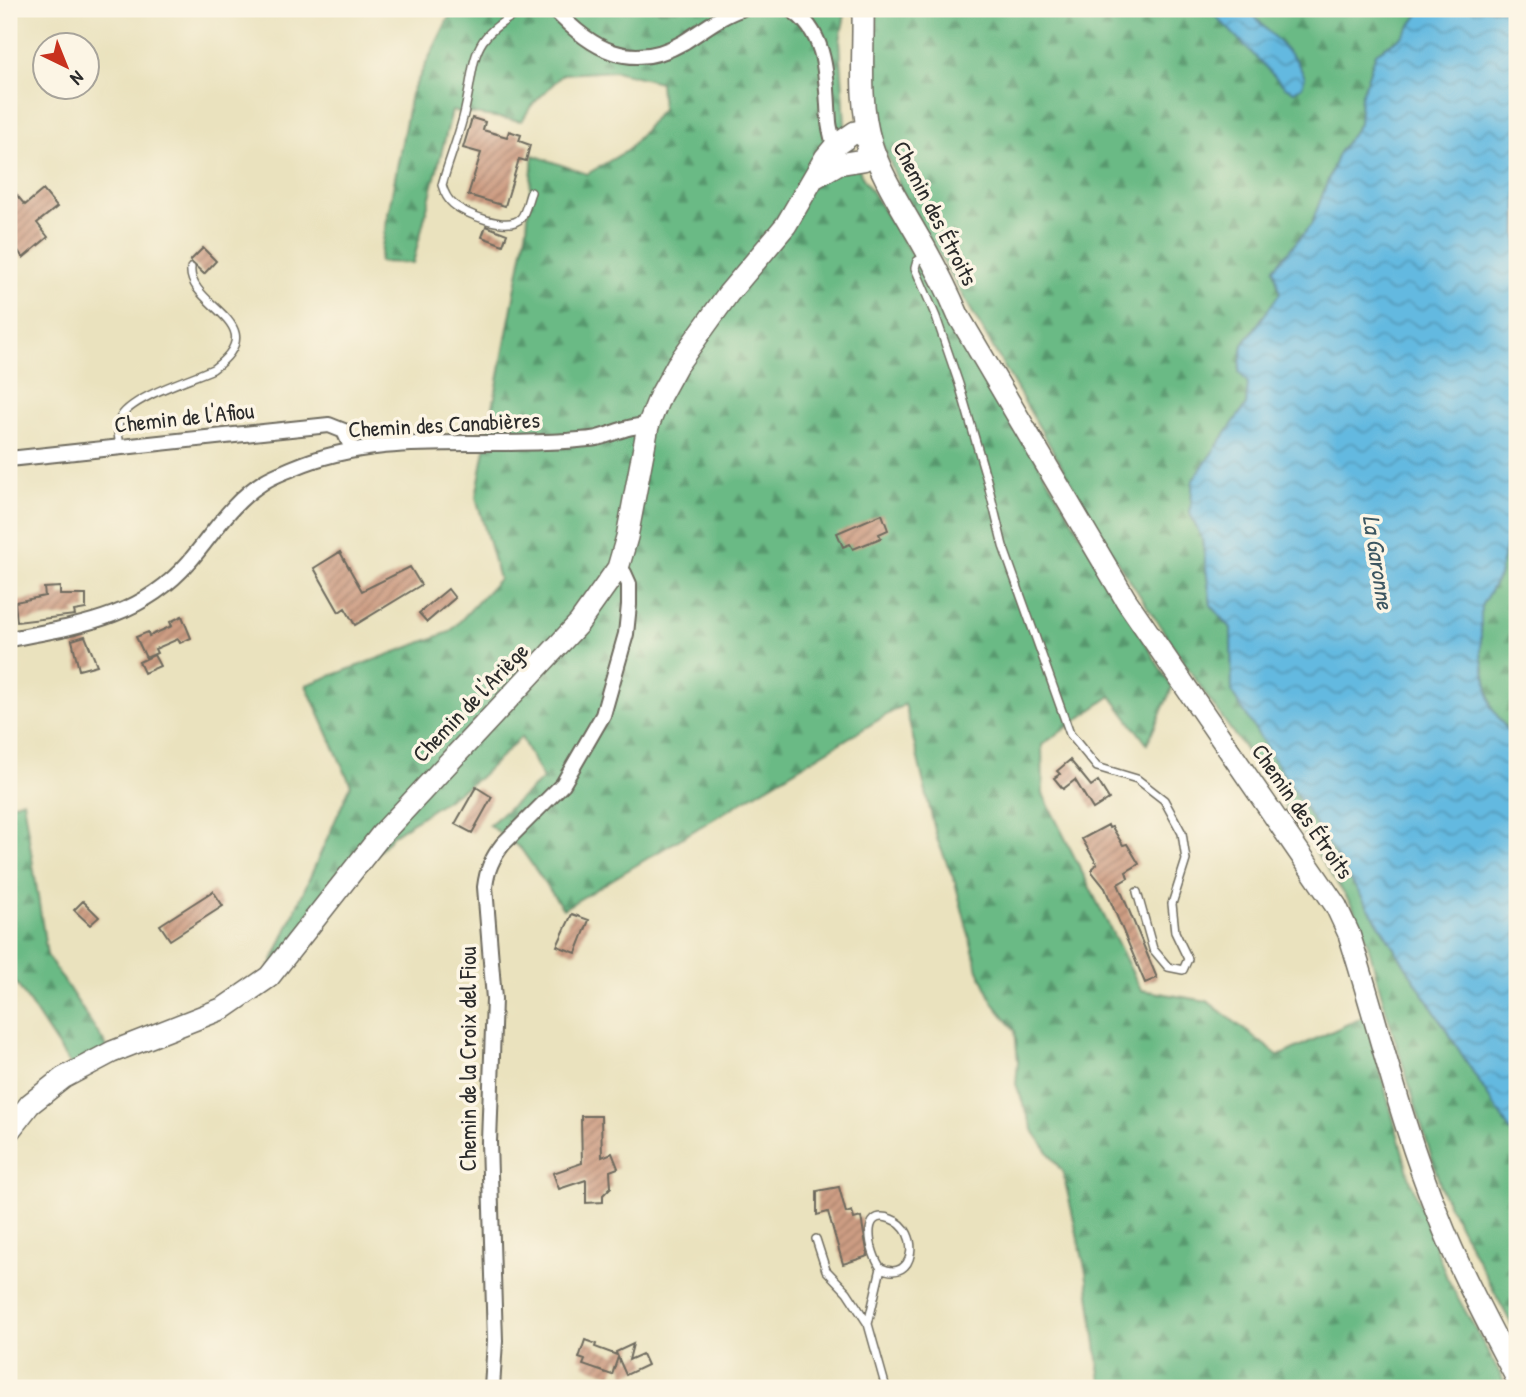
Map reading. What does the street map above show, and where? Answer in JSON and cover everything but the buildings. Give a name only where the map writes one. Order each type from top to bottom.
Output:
[{"type":"main road","name":"Chemin des Étroits","points":[[861,9],[851,86],[863,145],[884,202],[924,257],[1126,600],[1336,906],[1349,934],[1437,1215],[1457,1261],[1517,1379]]},
{"type":"main road","name":"Chemin de l'Ariège","points":[[9,1131],[30,1104],[63,1078],[112,1052],[224,1008],[269,977],[381,835],[579,623],[618,568],[648,426],[660,397],[692,341],[786,225],[825,158],[863,145]]},
{"type":"street","points":[[554,9],[580,34],[600,47],[634,57],[666,50],[741,9]]},
{"type":"street","points":[[790,9],[810,25],[818,40],[828,81],[830,135],[836,155]]},
{"type":"street","name":"Chemin de l'Afiou","points":[[9,459],[329,425],[344,431],[352,449]]},
{"type":"street","name":"Chemin des Canabières","points":[[9,639],[88,624],[128,609],[171,580],[189,562],[228,512],[256,487],[307,462],[352,449],[461,442],[561,441],[596,438],[640,425],[648,426]]},
{"type":"street","name":"Chemin de la Croix del Fiou","points":[[492,1388],[495,1340],[489,1142],[494,999],[485,887],[487,871],[494,855],[503,844],[563,784],[603,715],[626,634],[629,584],[624,573],[618,568]]},
{"type":"lane","points":[[527,9],[488,32],[479,45],[473,61],[464,117],[442,185],[444,193],[453,204],[468,213],[498,223],[512,223],[522,217],[531,192]]},
{"type":"lane","points":[[924,257],[915,268],[936,317],[959,383],[1003,546],[1070,734],[1097,767],[1137,779],[1164,800],[1182,833],[1186,860],[1172,904],[1175,932],[1188,959],[1183,970],[1168,967],[1153,949],[1136,892]]},
{"type":"lane","points":[[120,447],[118,426],[127,409],[140,400],[213,369],[223,362],[235,345],[233,330],[228,321],[194,283],[191,268]]},
{"type":"lane","points":[[868,1324],[881,1268],[876,1261],[869,1230],[870,1223],[883,1217],[894,1220],[908,1233],[911,1252],[904,1267],[899,1270],[881,1268]]},
{"type":"lane","points":[[817,1239],[827,1270],[847,1292],[868,1324],[886,1388]]},
{"type":"green space","points":[[453,9],[846,9],[840,40],[845,124],[861,175],[941,300],[1172,688],[1147,744],[1111,696],[1042,745],[1043,794],[1141,990],[1207,1001],[1279,1056],[1365,1016],[1410,1179],[1447,1278],[1508,1388],[1102,1388],[1086,1272],[1063,1173],[1034,1132],[1016,1084],[1018,1061],[1015,1030],[994,1004],[978,970],[955,882],[937,839],[905,704],[563,909],[521,849],[489,825],[543,779],[521,737],[479,778],[392,836],[262,985],[351,785],[306,685],[450,632],[499,579],[476,497],[527,228],[533,155],[587,174],[628,150],[662,109],[660,82],[615,71],[563,74],[531,106],[522,121],[452,111],[413,263],[379,262],[411,94]]},
{"type":"green space","points":[[877,9],[1423,9],[1403,36],[1376,53],[1361,97],[1359,124],[1338,154],[1311,225],[1274,268],[1280,293],[1243,345],[1239,372],[1249,383],[1246,405],[1193,480],[1190,514],[1202,539],[1211,605],[1231,627],[1232,693],[1517,1141],[1517,1335],[1443,1194],[1366,937],[1353,907],[1117,561],[902,191],[883,146],[875,105]]},
{"type":"green space","points":[[1517,441],[1517,744],[1491,707],[1481,654],[1481,606],[1499,576],[1507,540]]},
{"type":"green space","points":[[23,800],[47,955],[109,1050],[75,1072],[9,972],[9,805]]},
{"type":"water","points":[[1209,9],[1247,9],[1296,60],[1305,77],[1302,86],[1294,91],[1285,87]]},
{"type":"water","name":"La Garonne","points":[[1423,9],[1517,9],[1517,441],[1507,540],[1499,576],[1481,606],[1481,654],[1491,707],[1517,744],[1517,1141],[1232,693],[1231,628],[1211,605],[1202,539],[1190,514],[1193,480],[1246,405],[1248,383],[1239,372],[1243,345],[1280,293],[1274,268],[1311,225],[1338,154],[1359,124],[1361,97],[1376,53],[1403,36]]}]
